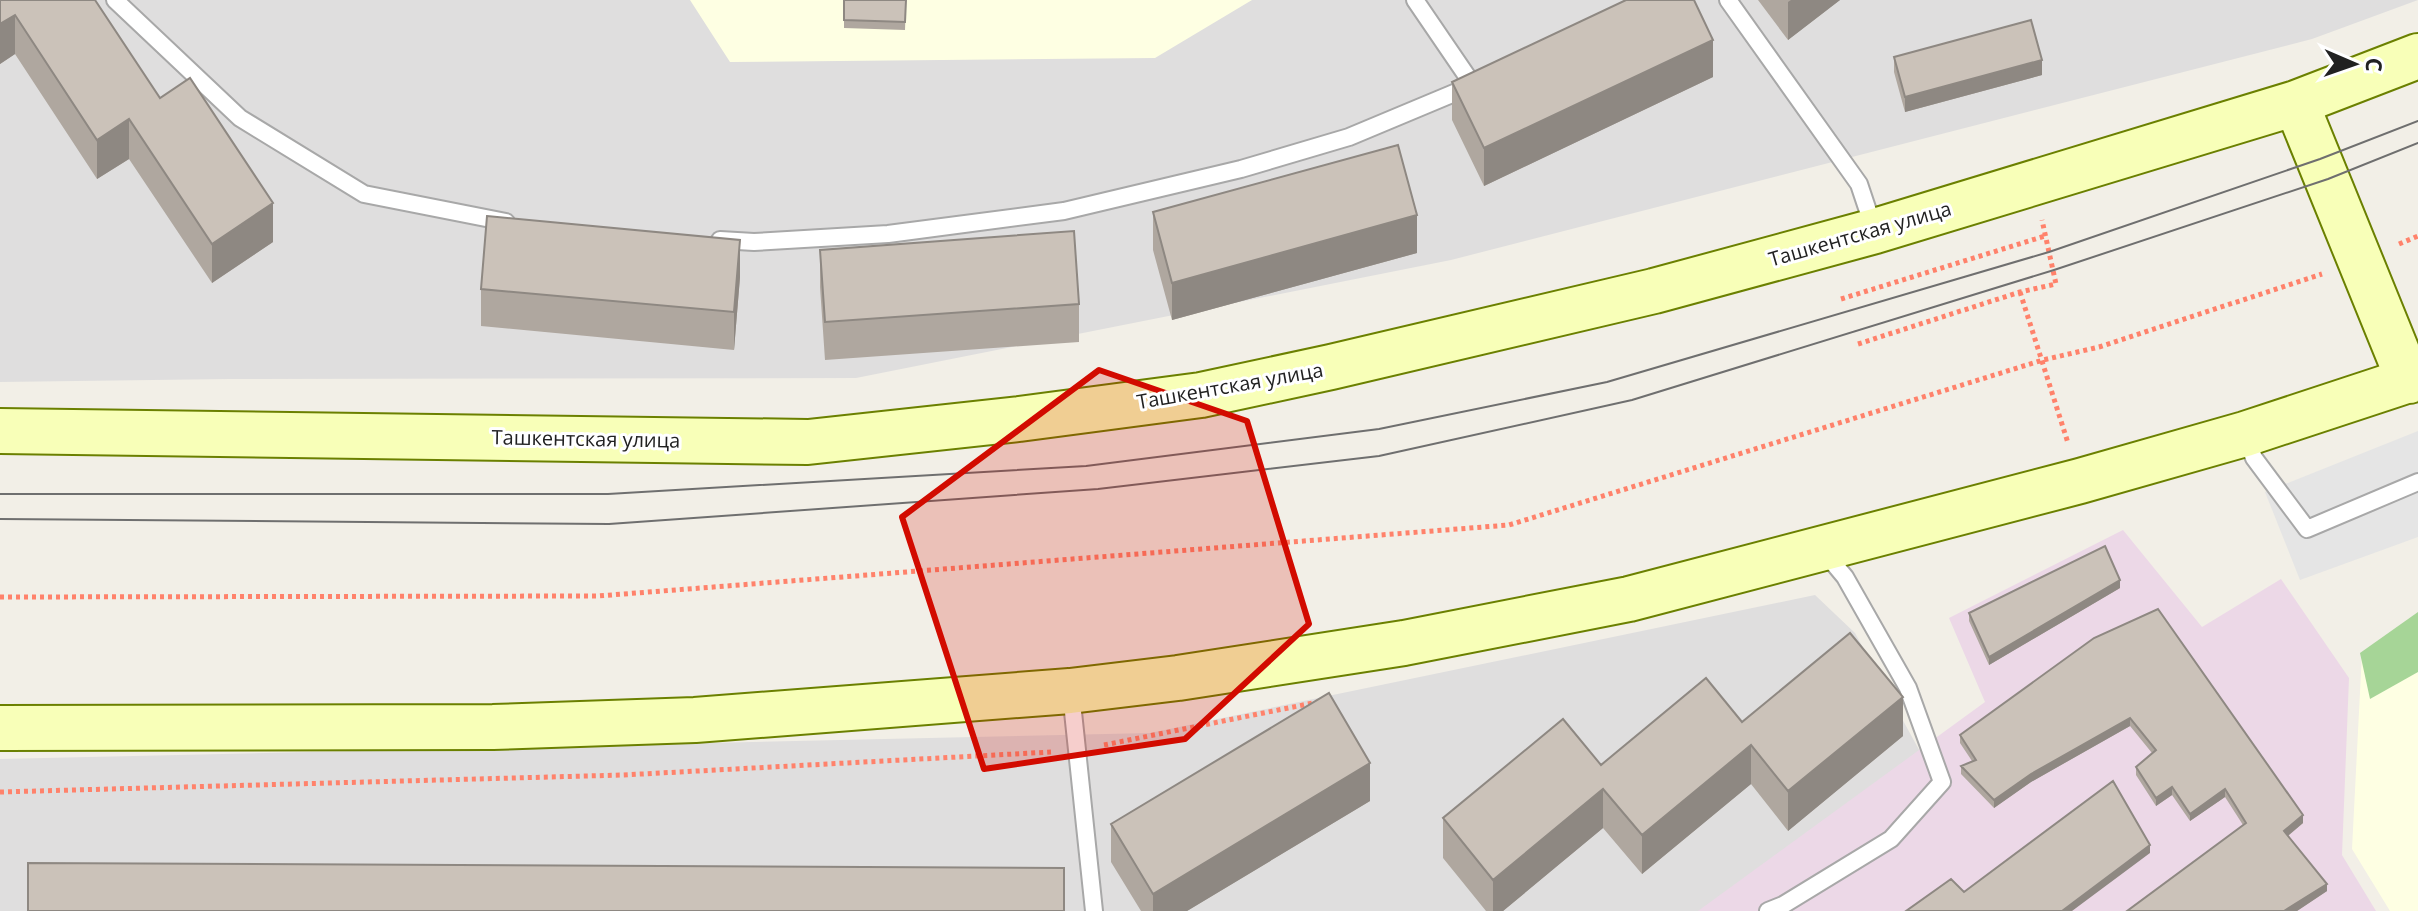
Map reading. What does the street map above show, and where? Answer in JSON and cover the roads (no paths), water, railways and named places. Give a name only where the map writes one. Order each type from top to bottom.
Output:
[{"type":"main road","name":"Ташкентская улица","points":[[0,431],[808,442],[1201,395],[1654,291],[1875,231],[2296,103],[2418,56]]},
{"type":"main road","points":[[0,728],[524,726],[695,720],[1070,691],[1193,676],[1419,640],[1629,599],[2080,481],[2245,434],[2413,379],[2296,103]]},
{"type":"lane","points":[[115,0],[240,118],[364,194],[489,220],[519,223]]},
{"type":"lane","points":[[710,240],[754,242],[888,234],[1064,211],[1241,169],[1349,137],[1479,82],[1415,0]]},
{"type":"lane","points":[[1728,0],[1859,184],[1875,231]]},
{"type":"lane","points":[[2245,434],[2254,458],[2307,529],[2418,482]]},
{"type":"lane","points":[[1768,911],[1891,839],[1942,782],[1908,688],[1845,577],[1820,548]]},
{"type":"lane","points":[[1070,691],[1094,911]]},
{"type":"tram line","points":[[0,494],[608,494],[1086,466],[1379,429],[1607,382],[2049,252],[2320,159],[2418,121]]},
{"type":"tram line","points":[[0,519],[609,524],[1098,489],[1379,456],[1632,400],[2054,270],[2328,179],[2418,143]]}]
